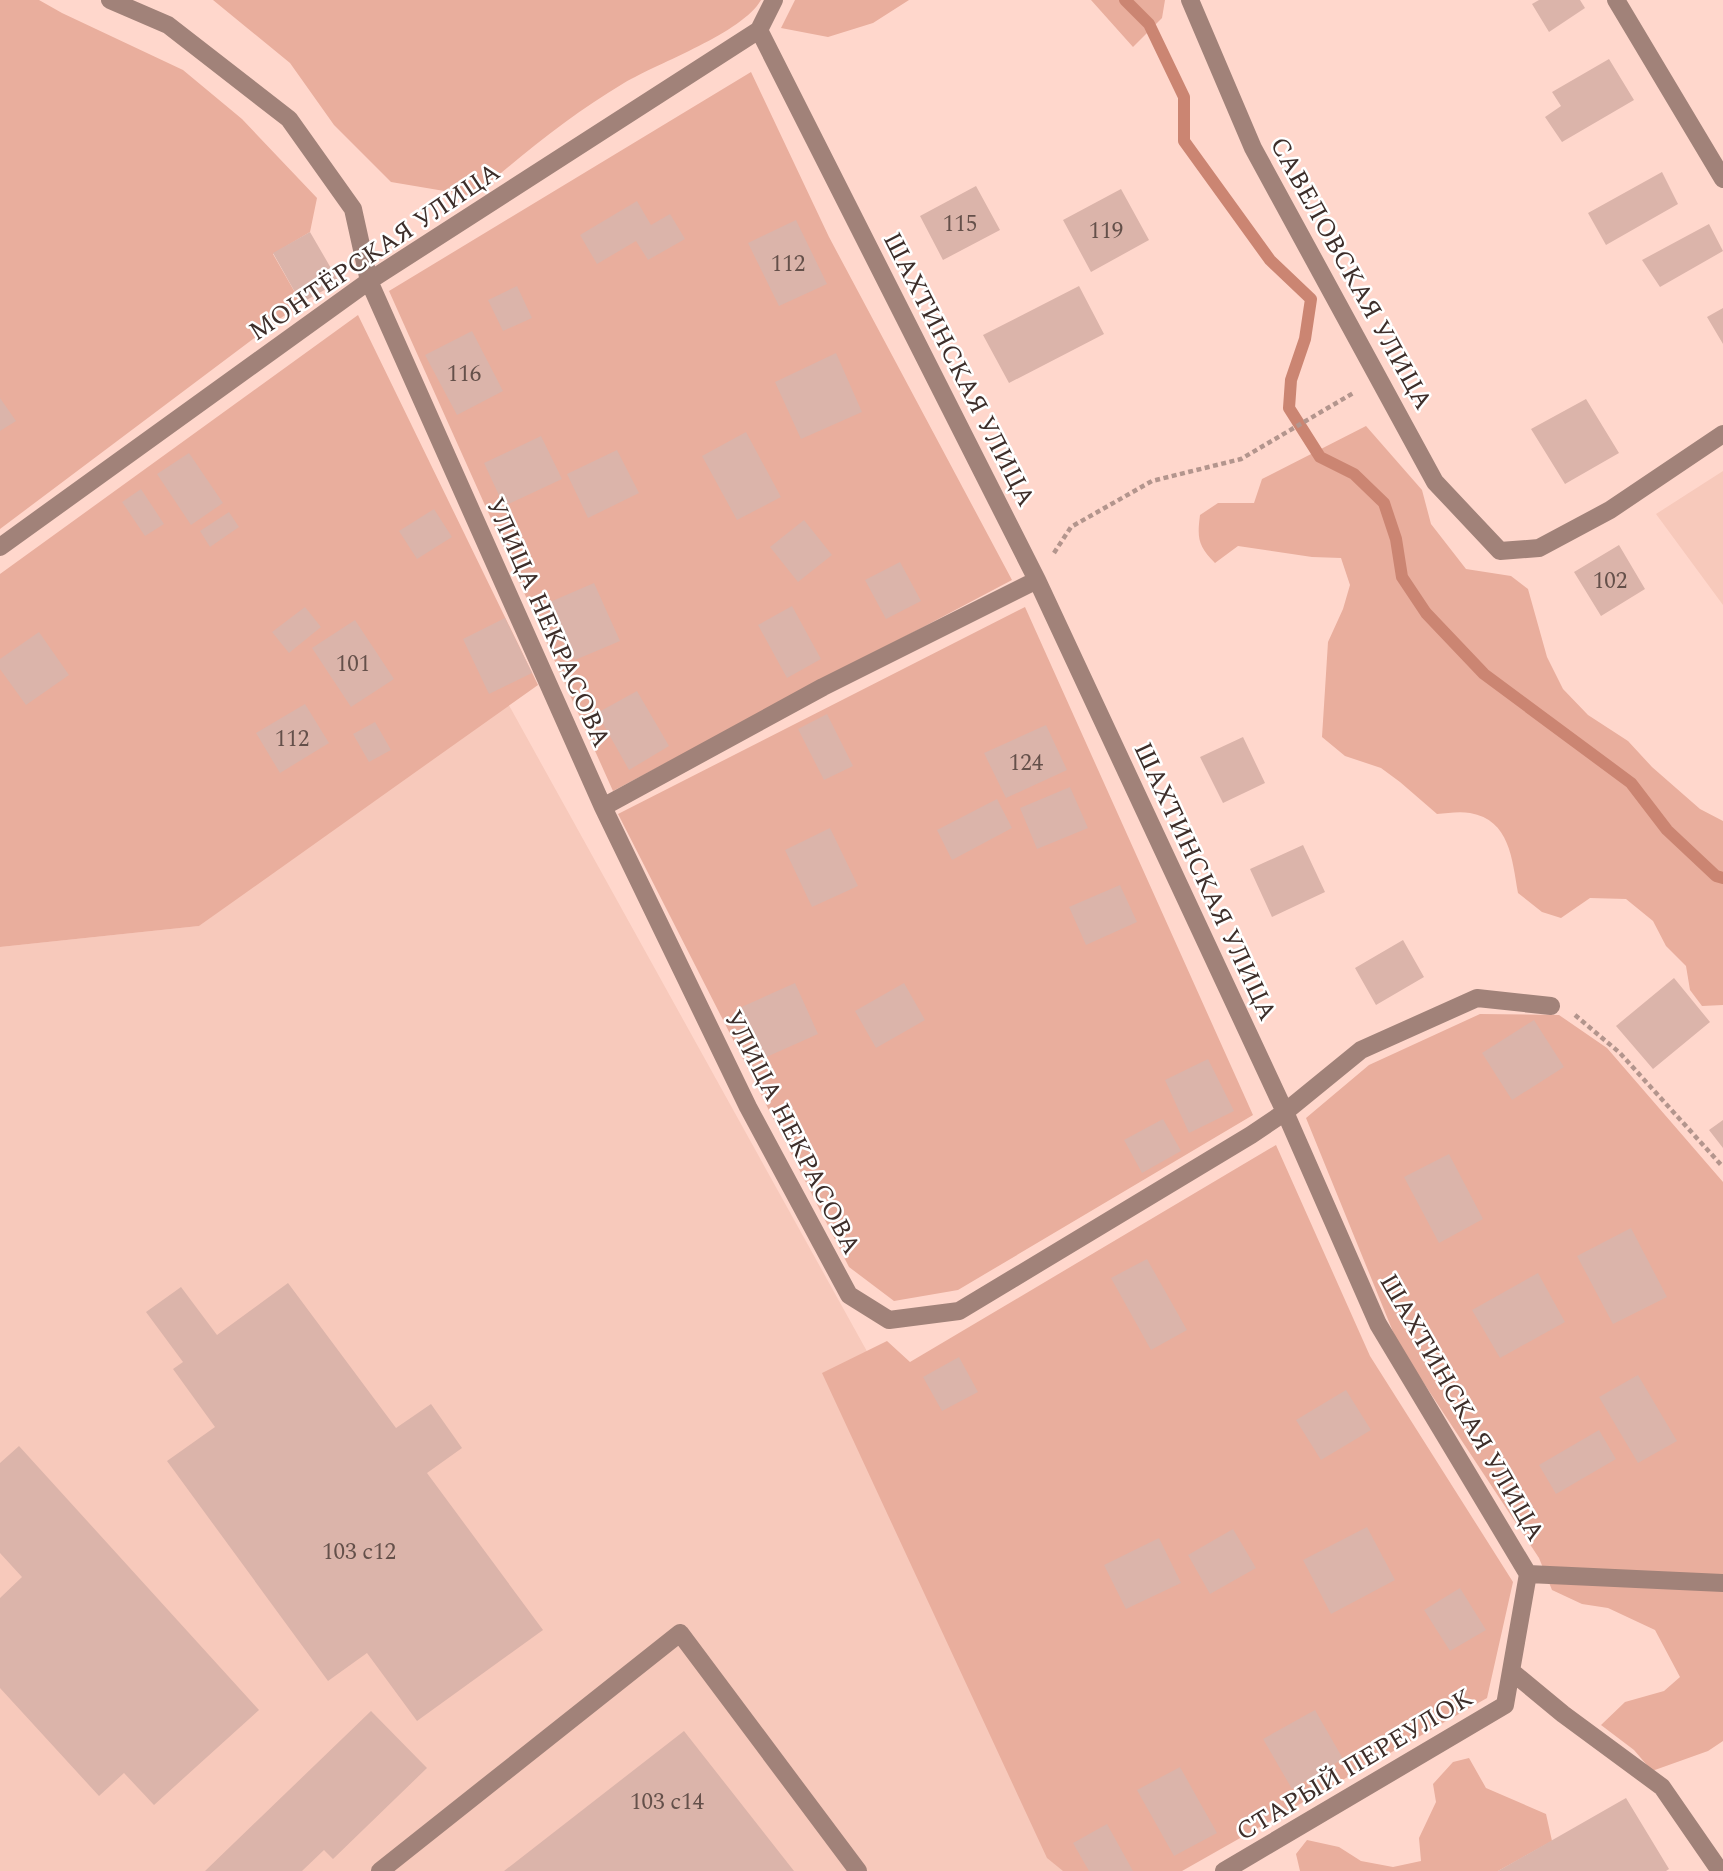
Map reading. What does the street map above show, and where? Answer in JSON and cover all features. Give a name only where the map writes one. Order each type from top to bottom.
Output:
[{"type":"street","name":"УЛИЦА НЕКРАСОВА","points":[[110,0],[168,25],[289,119],[353,209],[369,281],[603,807],[748,1107],[849,1295],[889,1320],[960,1311],[1285,1112]]},
{"type":"street","points":[[759,30],[774,0]]},
{"type":"street","name":"САВЕЛОВСКАЯ УЛИЦА","points":[[1190,0],[1253,148],[1435,481],[1500,551],[1539,548],[1610,510],[1723,434]]},
{"type":"street","points":[[1616,0],[1723,179]]},
{"type":"street","name":"МОНТЁРСКАЯ УЛИЦА","points":[[0,547],[369,281],[759,30]]},
{"type":"street","name":"ШАХТИНСКАЯ УЛИЦА","points":[[759,30],[1037,580],[1285,1112],[1378,1324],[1528,1574],[1723,1583]]},
{"type":"street","points":[[603,807],[822,687],[1037,580]]},
{"type":"street","points":[[1285,1112],[1361,1050],[1477,998],[1551,1006]]},
{"type":"street","name":"СТАРЫЙ ПЕРЕУЛОК","points":[[1224,1871],[1505,1705],[1528,1574]]},
{"type":"street","points":[[380,1871],[680,1633],[858,1871]]},
{"type":"street","points":[[1511,1671],[1563,1714],[1662,1787],[1720,1871]]},
{"type":"path","points":[[1037,580],[1071,527],[1152,481],[1241,459],[1348,397]]},
{"type":"path","points":[[1551,1006],[1576,1016],[1620,1053],[1723,1167]]},
{"type":"shaded area","points":[[0,0],[39,0],[183,70],[242,119],[317,198],[310,232],[273,254],[301,303],[0,529]]},
{"type":"shaded area","points":[[213,0],[761,0],[737,24],[624,83],[585,108],[474,196],[391,182],[334,125],[290,63]]},
{"type":"shaded area","points":[[795,0],[909,0],[873,23],[828,37],[781,28]]},
{"type":"shaded area","points":[[1091,0],[1165,0],[1162,18],[1133,47]]},
{"type":"shaded area","points":[[751,72],[829,237],[1012,580],[613,791],[389,291]]},
{"type":"shaded area","points":[[358,315],[538,685],[199,926],[0,947],[0,574]]},
{"type":"shaded area","points":[[1366,426],[1422,490],[1431,524],[1466,569],[1511,576],[1528,589],[1547,657],[1563,689],[1588,715],[1628,741],[1652,767],[1700,809],[1723,821],[1723,1005],[1702,1006],[1690,990],[1686,966],[1666,946],[1653,921],[1626,899],[1590,898],[1561,918],[1542,912],[1518,893],[1507,843],[1494,824],[1470,813],[1437,814],[1381,768],[1345,756],[1322,737],[1328,642],[1343,609],[1350,585],[1341,558],[1312,557],[1238,546],[1215,563],[1205,552],[1199,536],[1200,515],[1218,503],[1254,503],[1262,479]]},
{"type":"shaded area","points":[[1723,471],[1723,605],[1656,514]]},
{"type":"shaded area","points":[[1025,607],[1253,1115],[958,1290],[894,1301],[849,1267],[618,814]]},
{"type":"shaded area","points":[[506,700],[1155,1871],[0,1871],[0,947],[199,926]]},
{"type":"shaded area","points":[[1480,1014],[1559,1015],[1607,1048],[1723,1182],[1723,1741],[1708,1751],[1652,1771],[1634,1750],[1601,1725],[1625,1702],[1664,1691],[1680,1677],[1655,1630],[1608,1608],[1582,1604],[1552,1590],[1539,1558],[1398,1344],[1306,1118],[1369,1065]]},
{"type":"shaded area","points":[[1276,1145],[1370,1356],[1513,1582],[1487,1698],[1182,1871],[1063,1871],[1047,1858],[822,1373],[887,1341],[910,1362]]},
{"type":"shaded area","points":[[1469,1758],[1486,1788],[1546,1814],[1552,1841],[1498,1871],[1300,1871],[1296,1854],[1307,1840],[1339,1847],[1361,1861],[1393,1867],[1421,1861],[1419,1838],[1436,1802],[1433,1784],[1453,1762]]},
{"type":"building","points":[[1539,0],[1580,0],[1585,8],[1549,32],[1532,4]]},
{"type":"building","points":[[1609,59],[1634,100],[1562,142],[1545,117],[1561,106],[1552,92]]},
{"type":"building","points":[[1662,172],[1678,204],[1606,245],[1588,213]]},
{"type":"building","points":[[976,186],[1000,230],[943,260],[920,216]]},
{"type":"building","points":[[1121,189],[1149,240],[1091,272],[1063,220]]},
{"type":"building","points":[[637,201],[651,225],[670,214],[685,239],[648,260],[636,241],[597,264],[580,235]]},
{"type":"building","points":[[796,220],[827,284],[779,306],[748,243]]},
{"type":"building","points":[[1709,224],[1723,251],[1660,287],[1642,260]]},
{"type":"building","points":[[310,232],[339,282],[301,303],[273,253]]},
{"type":"building","points":[[517,286],[532,318],[503,331],[488,300]]},
{"type":"building","points":[[1079,286],[1104,334],[1009,383],[983,335]]},
{"type":"building","points":[[1723,308],[1723,344],[1707,317]]},
{"type":"building","points":[[472,331],[503,391],[457,415],[425,355]]},
{"type":"building","points":[[836,353],[862,412],[801,439],[775,382]]},
{"type":"building","points":[[0,398],[16,421],[0,431]]},
{"type":"building","points":[[1586,399],[1619,453],[1565,484],[1531,429]]},
{"type":"building","points":[[746,432],[781,497],[737,520],[702,456]]},
{"type":"building","points":[[541,436],[562,479],[504,506],[484,463]]},
{"type":"building","points":[[617,450],[639,493],[588,518],[567,474]]},
{"type":"building","points":[[189,453],[223,503],[191,525],[157,474]]},
{"type":"building","points":[[141,489],[164,524],[145,536],[122,502]]},
{"type":"building","points":[[434,509],[452,537],[417,559],[399,531]]},
{"type":"building","points":[[229,512],[239,527],[210,547],[200,531]]},
{"type":"building","points":[[804,520],[832,555],[798,582],[770,547]]},
{"type":"building","points":[[1619,545],[1645,589],[1601,616],[1574,572]]},
{"type":"building","points":[[900,562],[921,601],[886,619],[865,580]]},
{"type":"building","points":[[594,583],[620,641],[575,660],[550,602]]},
{"type":"building","points":[[792,606],[821,659],[787,678],[758,625]]},
{"type":"building","points":[[305,607],[321,627],[289,653],[272,632]]},
{"type":"building","points":[[505,618],[532,673],[489,694],[463,639]]},
{"type":"building","points":[[355,620],[394,679],[351,707],[312,648]]},
{"type":"building","points":[[39,632],[69,675],[26,705],[0,669],[0,659]]},
{"type":"building","points":[[637,691],[669,746],[629,770],[597,713]]},
{"type":"building","points":[[305,704],[329,743],[280,773],[256,733]]},
{"type":"building","points":[[827,714],[853,766],[824,780],[798,729]]},
{"type":"building","points":[[375,722],[391,750],[369,762],[353,734]]},
{"type":"building","points":[[1046,725],[1067,770],[1006,798],[984,753]]},
{"type":"building","points":[[1243,737],[1265,783],[1223,803],[1200,757]]},
{"type":"building","points":[[1070,787],[1088,828],[1037,849],[1020,808]]},
{"type":"building","points":[[997,799],[1012,828],[952,860],[937,830]]},
{"type":"building","points":[[830,828],[858,886],[812,907],[785,850]]},
{"type":"building","points":[[1303,845],[1325,892],[1272,917],[1250,869]]},
{"type":"building","points":[[1120,885],[1137,922],[1086,945],[1069,907]]},
{"type":"building","points":[[1403,940],[1424,977],[1376,1005],[1355,968]]},
{"type":"building","points":[[1674,978],[1710,1022],[1653,1069],[1616,1026]]},
{"type":"building","points":[[795,983],[818,1034],[760,1060],[737,1009]]},
{"type":"building","points":[[904,983],[925,1020],[876,1048],[855,1011]]},
{"type":"building","points":[[1534,1020],[1564,1067],[1512,1100],[1482,1053]]},
{"type":"building","points":[[1208,1059],[1234,1111],[1189,1133],[1165,1080]]},
{"type":"building","points":[[1163,1119],[1181,1151],[1142,1173],[1124,1140]]},
{"type":"building","points":[[1723,1120],[1723,1148],[1709,1130]]},
{"type":"building","points":[[1449,1154],[1483,1219],[1439,1243],[1404,1177]]},
{"type":"building","points":[[1631,1228],[1667,1297],[1613,1324],[1577,1256]]},
{"type":"building","points":[[1147,1259],[1187,1330],[1151,1350],[1111,1278]]},
{"type":"building","points":[[1538,1273],[1565,1322],[1500,1358],[1472,1310]]},
{"type":"building","points":[[288,1283],[396,1428],[431,1404],[462,1448],[427,1473],[543,1630],[417,1721],[367,1653],[328,1681],[167,1461],[215,1427],[173,1369],[183,1362],[146,1312],[181,1287],[217,1335]]},
{"type":"building","points":[[959,1357],[978,1392],[942,1411],[923,1377]]},
{"type":"building","points":[[1638,1375],[1677,1441],[1638,1463],[1599,1397]]},
{"type":"building","points":[[1346,1390],[1371,1430],[1321,1460],[1296,1420]]},
{"type":"building","points":[[1599,1430],[1616,1459],[1556,1494],[1539,1465]]},
{"type":"building","points":[[19,1446],[259,1710],[154,1805],[124,1773],[99,1796],[0,1688],[0,1598],[22,1577],[0,1553],[0,1463]]},
{"type":"building","points":[[1367,1527],[1395,1580],[1331,1614],[1303,1560]]},
{"type":"building","points":[[1233,1529],[1256,1568],[1210,1594],[1188,1555]]},
{"type":"building","points":[[1159,1538],[1181,1583],[1126,1609],[1104,1565]]},
{"type":"building","points":[[1460,1588],[1486,1630],[1450,1651],[1424,1610]]},
{"type":"building","points":[[1315,1710],[1343,1759],[1292,1789],[1263,1739]]},
{"type":"building","points":[[371,1711],[427,1768],[333,1859],[324,1850],[302,1871],[205,1871]]},
{"type":"building","points":[[684,1731],[794,1871],[504,1871]]},
{"type":"building","points":[[1180,1767],[1217,1833],[1174,1856],[1137,1790]]},
{"type":"building","points":[[1626,1798],[1669,1869],[1666,1871],[1498,1871]]},
{"type":"building","points":[[1107,1824],[1133,1871],[1089,1871],[1073,1843]]},
{"type":"waterway","points":[[1125,0],[1149,24],[1184,97],[1184,141],[1270,260],[1311,299],[1305,339],[1291,380],[1289,408],[1320,457],[1354,474],[1384,503],[1396,539],[1402,577],[1426,613],[1484,674],[1631,783],[1667,830],[1716,876],[1723,878]]}]
